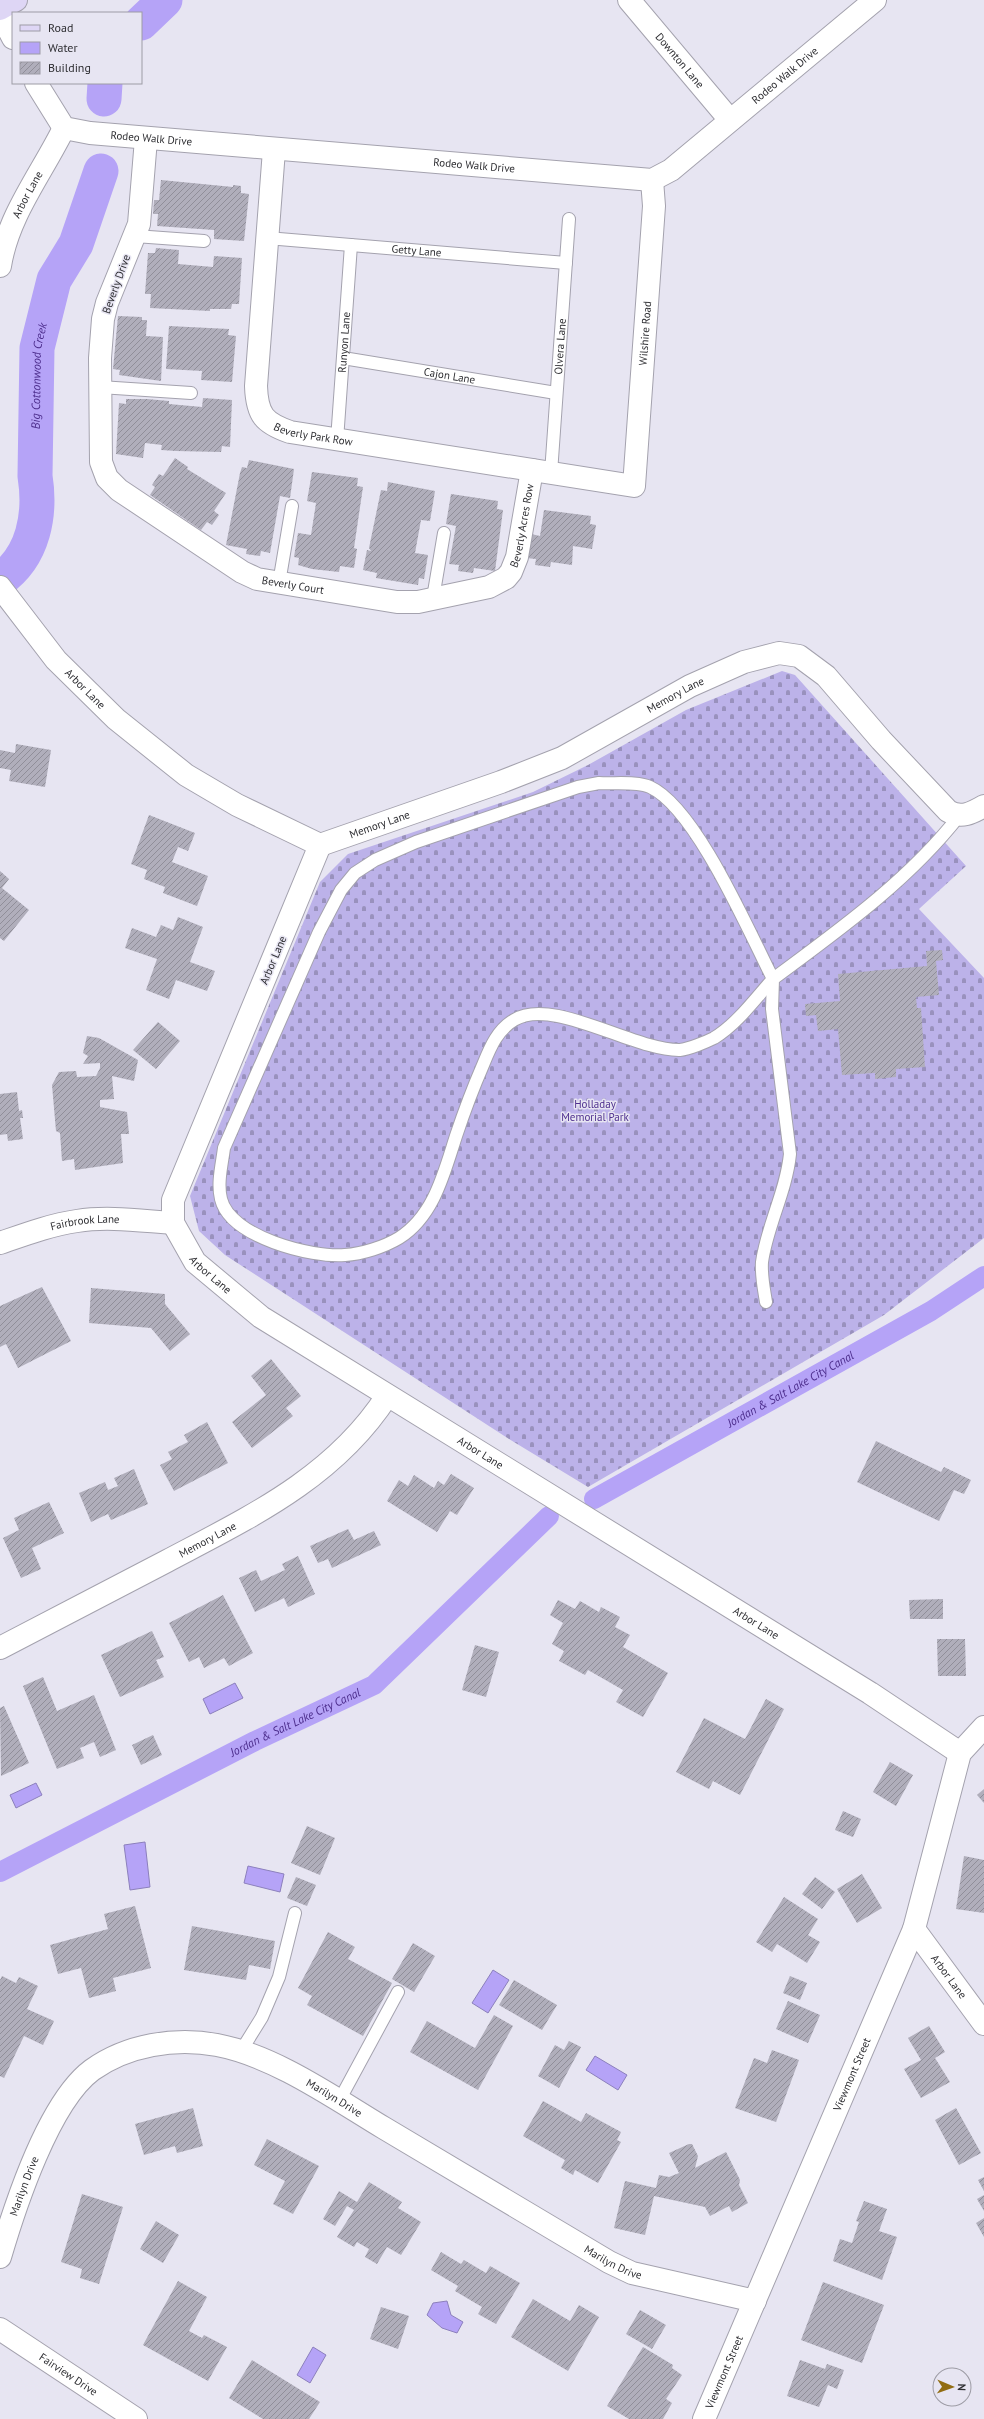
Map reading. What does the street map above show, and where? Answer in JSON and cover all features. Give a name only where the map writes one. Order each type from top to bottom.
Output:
[{"type":"main road","points":[[0,9],[16,0]]},
{"type":"street","name":"Downton Lane","points":[[629,0],[730,120]]},
{"type":"street","name":"Rodeo Walk Drive","points":[[64,128],[90,133],[146,139],[652,180],[671,170],[875,0]]},
{"type":"street","points":[[0,13],[12,36]]},
{"type":"street","points":[[37,84],[64,128]]},
{"type":"street","name":"Arbor Lane","points":[[0,266],[3,247],[20,209],[49,159],[64,128]]},
{"type":"street","name":"Beverly Drive","points":[[107,478],[100,453],[100,345],[105,314],[114,284],[135,236],[140,213],[146,139]]},
{"type":"street","name":"Beverly Park Row","points":[[274,150],[256,386],[259,408],[265,420],[276,427],[290,432],[634,486]]},
{"type":"street","name":"Wilshire Road","points":[[634,486],[654,206],[652,180]]},
{"type":"street","name":"Beverly Acres Row","points":[[506,578],[511,572],[517,556],[542,472]]},
{"type":"street","name":"Beverly Court","points":[[107,478],[119,490],[242,572],[257,579],[397,602],[411,602],[490,587],[506,578]]},
{"type":"street","name":"Arbor Lane","points":[[5,594],[56,660],[122,724],[186,775],[237,805],[320,845],[172,1200],[173,1223],[195,1262],[261,1317],[870,1693],[960,1753]]},
{"type":"street","name":"Memory Lane","points":[[320,845],[501,782],[562,758],[690,686],[744,662],[779,653],[799,656],[816,667],[944,807],[959,816]]},
{"type":"street","points":[[959,816],[971,813],[984,806]]},
{"type":"street","name":"Fairbrook Lane","points":[[0,1243],[45,1227],[79,1221],[127,1220],[173,1223]]},
{"type":"street","name":"Memory Lane","points":[[0,1648],[267,1508],[326,1466],[374,1416],[387,1396]]},
{"type":"street","name":"Viewmont Street","points":[[704,2419],[914,1929],[960,1753],[984,1727]]},
{"type":"street","name":"Arbor Lane","points":[[914,1929],[983,2019]]},
{"type":"street","name":"Marilyn Drive","points":[[0,2257],[15,2206],[47,2133],[66,2097],[91,2071],[118,2055],[149,2045],[185,2042],[216,2045],[241,2051],[276,2066],[339,2101],[609,2262],[632,2274],[755,2300]]},
{"type":"street","name":"Fairview Drive","points":[[0,2329],[136,2419]]},
{"type":"lane","name":"Olvera Lane","points":[[542,472],[556,393],[568,219]]},
{"type":"lane","points":[[135,236],[204,241]]},
{"type":"lane","name":"Getty Lane","points":[[267,238],[566,263]]},
{"type":"lane","name":"Runyon Lane","points":[[337,440],[351,245]]},
{"type":"lane","name":"Cajon Lane","points":[[343,358],[556,393]]},
{"type":"lane","points":[[100,387],[191,393]]},
{"type":"lane","points":[[279,583],[292,506]]},
{"type":"lane","points":[[433,598],[444,533]]},
{"type":"lane","points":[[766,1302],[762,1262],[788,1173],[790,1154],[772,1009],[773,979],[718,872],[689,823],[667,797],[649,786],[599,783],[578,787],[416,842],[375,860],[355,873],[341,890],[319,932],[224,1148],[220,1176],[221,1199],[226,1211],[257,1237],[280,1246],[344,1255],[371,1250],[399,1238],[420,1219],[432,1202],[446,1170],[474,1086],[491,1046],[502,1029],[514,1020],[529,1014],[545,1014],[569,1019],[654,1045],[681,1050],[713,1038],[724,1030],[773,979],[863,912],[941,839],[959,816]]},
{"type":"lane","points":[[241,2051],[262,2017],[279,1977],[295,1913]]},
{"type":"lane","points":[[339,2101],[398,1992]]},
{"type":"green space","name":"Holladay Memorial Park","points":[[782,671],[795,675],[966,866],[919,909],[984,978],[984,1238],[884,1315],[588,1487],[509,1439],[225,1255],[199,1231],[190,1196],[320,882],[348,854],[533,792],[588,765],[686,710]]},
{"type":"water","points":[[235,1683],[243,1698],[210,1714],[203,1699]]},
{"type":"water","points":[[36,1783],[42,1795],[16,1808],[10,1795]]},
{"type":"water","points":[[145,1842],[150,1887],[130,1890],[124,1845]]},
{"type":"water","points":[[248,1866],[284,1874],[280,1892],[244,1883]]},
{"type":"water","points":[[493,1970],[509,1980],[488,2013],[472,2003]]},
{"type":"water","points":[[595,2056],[627,2075],[618,2090],[586,2070]]},
{"type":"water","points":[[447,2301],[451,2315],[463,2322],[457,2333],[442,2328],[427,2315],[433,2303]]},
{"type":"water","points":[[313,2347],[326,2355],[310,2383],[297,2375]]},
{"type":"building","points":[[161,180],[233,187],[233,185],[241,186],[241,193],[249,194],[244,241],[214,239],[214,230],[157,226],[158,214],[153,214],[154,200],[159,200]]},
{"type":"building","points":[[156,248],[179,250],[178,264],[213,267],[214,256],[242,258],[239,304],[232,304],[231,309],[210,309],[210,311],[150,308],[151,294],[145,294],[148,253],[155,253]]},
{"type":"building","points":[[118,316],[142,317],[142,320],[147,320],[146,336],[163,337],[161,381],[119,375],[120,370],[113,369]]},
{"type":"building","points":[[169,326],[229,329],[228,335],[236,336],[232,382],[201,380],[202,371],[166,369]]},
{"type":"building","points":[[203,398],[232,400],[230,447],[222,446],[221,452],[176,451],[161,450],[162,445],[145,443],[143,458],[116,454],[119,403],[126,404],[126,399],[147,399],[169,401],[169,404],[202,407]]},
{"type":"building","points":[[175,458],[188,467],[187,469],[226,493],[214,511],[219,515],[212,525],[207,522],[201,530],[150,495],[155,487],[152,485],[159,474],[163,476]]},
{"type":"building","points":[[249,460],[294,469],[290,498],[280,496],[270,553],[261,551],[260,556],[246,554],[247,549],[226,545],[240,473],[242,467],[247,468]]},
{"type":"building","points":[[312,472],[358,478],[357,486],[363,487],[354,548],[357,549],[354,568],[340,566],[339,572],[312,569],[298,565],[299,558],[294,557],[298,533],[311,535],[316,503],[307,501]]},
{"type":"building","points":[[388,482],[435,491],[430,521],[421,520],[415,553],[428,555],[424,579],[419,578],[418,585],[376,578],[377,573],[363,570],[367,550],[371,551],[369,548],[381,490],[387,491]]},
{"type":"building","points":[[451,494],[498,501],[497,509],[503,510],[495,571],[474,568],[473,573],[458,571],[459,565],[449,564],[456,526],[446,524]]},
{"type":"building","points":[[544,510],[591,516],[590,524],[596,525],[592,549],[573,546],[572,565],[551,562],[550,567],[535,565],[536,559],[526,558],[531,534],[540,536]]},
{"type":"building","points":[[16,744],[51,750],[45,787],[9,781],[11,770],[0,768],[0,750],[15,753]]},
{"type":"building","points":[[149,815],[195,833],[188,851],[178,847],[172,862],[208,876],[197,906],[163,893],[165,887],[144,879],[147,870],[131,864]]},
{"type":"building","points":[[0,871],[9,879],[2,888],[29,910],[4,941],[0,938]]},
{"type":"building","points":[[178,917],[203,927],[190,962],[215,971],[207,991],[176,980],[169,999],[146,990],[157,959],[125,948],[132,928],[156,937],[161,925],[173,930]]},
{"type":"building","points":[[942,950],[943,960],[936,961],[939,995],[916,997],[917,1008],[921,1008],[925,1067],[896,1069],[896,1077],[875,1079],[875,1073],[842,1075],[838,1029],[818,1031],[816,1015],[806,1016],[805,1004],[840,1001],[838,974],[927,966],[926,951]]},
{"type":"building","points":[[158,1022],[180,1041],[156,1069],[133,1050]]},
{"type":"building","points":[[87,1036],[99,1038],[138,1060],[134,1081],[112,1076],[114,1099],[100,1100],[100,1107],[127,1112],[129,1134],[121,1134],[123,1163],[75,1170],[74,1159],[62,1161],[60,1133],[56,1131],[52,1085],[59,1072],[76,1071],[77,1077],[96,1076],[100,1068],[100,1063],[83,1064],[88,1056],[83,1053]]},
{"type":"building","points":[[17,1092],[19,1111],[22,1110],[23,1118],[20,1118],[23,1139],[8,1141],[7,1134],[0,1135],[0,1094]]},
{"type":"building","points":[[42,1287],[71,1341],[18,1368],[6,1344],[0,1347],[0,1306]]},
{"type":"building","points":[[91,1288],[165,1294],[165,1304],[190,1334],[170,1351],[151,1328],[89,1323]]},
{"type":"building","points":[[271,1359],[301,1396],[286,1408],[293,1416],[252,1448],[232,1422],[266,1395],[251,1376]]},
{"type":"building","points":[[207,1422],[228,1463],[174,1491],[160,1465],[172,1459],[168,1452],[188,1442],[184,1435]]},
{"type":"building","points":[[876,1441],[941,1472],[944,1467],[971,1480],[964,1494],[954,1490],[939,1521],[857,1482]]},
{"type":"building","points":[[134,1469],[148,1504],[111,1520],[108,1514],[91,1522],[79,1493],[105,1482],[108,1490],[118,1486],[114,1478]]},
{"type":"building","points":[[451,1474],[474,1488],[457,1515],[450,1511],[437,1532],[387,1501],[399,1480],[408,1486],[414,1475],[434,1488],[438,1481],[444,1485]]},
{"type":"building","points":[[49,1502],[64,1533],[32,1548],[41,1569],[21,1578],[3,1538],[19,1530],[14,1518]]},
{"type":"building","points":[[348,1529],[354,1540],[374,1531],[381,1545],[332,1568],[328,1559],[318,1563],[310,1546]]},
{"type":"building","points":[[298,1556],[315,1594],[288,1607],[284,1598],[255,1612],[239,1578],[256,1570],[261,1581],[285,1570],[282,1564]]},
{"type":"building","points":[[223,1595],[253,1653],[229,1666],[224,1658],[204,1668],[199,1657],[189,1662],[169,1623]]},
{"type":"building","points":[[943,1599],[943,1619],[910,1619],[909,1600]]},
{"type":"building","points":[[558,1600],[575,1609],[580,1601],[599,1612],[601,1607],[620,1617],[615,1627],[630,1635],[623,1647],[668,1673],[643,1717],[616,1702],[623,1690],[588,1670],[585,1675],[559,1661],[564,1651],[552,1644],[563,1623],[550,1615]]},
{"type":"building","points":[[152,1631],[164,1657],[156,1660],[164,1677],[120,1697],[101,1655]]},
{"type":"building","points":[[937,1639],[965,1639],[966,1676],[938,1676]]},
{"type":"building","points":[[475,1645],[499,1652],[486,1697],[462,1690]]},
{"type":"building","points":[[43,1677],[57,1711],[94,1695],[116,1750],[100,1757],[94,1742],[80,1748],[84,1758],[57,1769],[23,1686]]},
{"type":"building","points":[[766,1699],[784,1709],[740,1795],[713,1781],[709,1789],[676,1772],[704,1718],[745,1739]]},
{"type":"building","points":[[4,1706],[29,1763],[1,1776],[0,1708]]},
{"type":"building","points":[[153,1735],[162,1755],[141,1765],[132,1745]]},
{"type":"building","points":[[890,1762],[913,1775],[896,1806],[873,1792]]},
{"type":"building","points":[[984,1789],[984,1803],[977,1795]]},
{"type":"building","points":[[843,1811],[861,1819],[853,1837],[835,1830]]},
{"type":"building","points":[[307,1826],[335,1838],[320,1875],[291,1863]]},
{"type":"building","points":[[964,1856],[984,1860],[984,1913],[956,1909]]},
{"type":"building","points":[[862,1874],[882,1908],[857,1923],[837,1889]]},
{"type":"building","points":[[296,1877],[316,1885],[307,1906],[287,1898]]},
{"type":"building","points":[[815,1877],[835,1892],[822,1909],[802,1894]]},
{"type":"building","points":[[784,1897],[818,1919],[808,1935],[820,1942],[807,1963],[777,1944],[772,1952],[756,1942]]},
{"type":"building","points":[[135,1906],[151,1968],[113,1978],[116,1991],[89,1998],[81,1968],[58,1974],[50,1945],[108,1929],[104,1914]]},
{"type":"building","points":[[192,1926],[275,1941],[270,1969],[249,1965],[246,1980],[184,1970]]},
{"type":"building","points":[[328,1932],[355,1947],[348,1959],[392,1983],[363,2036],[307,2005],[312,1996],[298,1988]]},
{"type":"building","points":[[413,1943],[435,1956],[414,1992],[392,1979]]},
{"type":"building","points":[[2,1976],[16,1983],[19,1977],[38,1986],[27,2009],[54,2021],[43,2045],[24,2036],[4,2078],[0,2076],[0,1980]]},
{"type":"building","points":[[790,1976],[807,1983],[800,2000],[783,1993]]},
{"type":"building","points":[[514,1980],[557,2005],[542,2030],[499,2005]]},
{"type":"building","points":[[788,2001],[820,2015],[808,2043],[776,2029]]},
{"type":"building","points":[[494,2015],[513,2026],[478,2090],[410,2052],[427,2021],[475,2048]]},
{"type":"building","points":[[929,2026],[945,2052],[935,2058],[950,2082],[921,2098],[904,2069],[921,2060],[908,2038]]},
{"type":"building","points":[[569,2041],[581,2047],[559,2088],[538,2076],[555,2045],[564,2050]]},
{"type":"building","points":[[772,2050],[799,2060],[776,2122],[735,2108],[754,2058],[767,2063]]},
{"type":"building","points":[[543,2101],[581,2122],[586,2113],[621,2132],[617,2140],[621,2142],[598,2183],[575,2170],[573,2175],[561,2168],[565,2160],[523,2136]]},
{"type":"building","points":[[193,2108],[203,2146],[177,2153],[175,2146],[144,2155],[135,2124]]},
{"type":"building","points":[[956,2108],[981,2153],[959,2165],[935,2120]]},
{"type":"building","points":[[267,2139],[319,2166],[293,2214],[273,2204],[285,2181],[254,2165]]},
{"type":"building","points":[[692,2144],[698,2156],[695,2168],[726,2152],[740,2180],[739,2185],[748,2203],[732,2212],[729,2206],[710,2216],[705,2207],[654,2196],[645,2235],[614,2228],[625,2181],[656,2188],[659,2175],[669,2177],[679,2173],[669,2153]]},
{"type":"building","points":[[984,2177],[984,2191],[978,2180]]},
{"type":"building","points":[[369,2182],[402,2202],[398,2208],[421,2222],[401,2255],[387,2247],[377,2264],[365,2257],[369,2249],[357,2242],[354,2247],[337,2237],[354,2210],[347,2206],[335,2226],[323,2219],[339,2191],[357,2202]]},
{"type":"building","points":[[82,2194],[123,2207],[99,2284],[80,2278],[82,2269],[61,2262]]},
{"type":"building","points":[[984,2195],[984,2211],[977,2199]]},
{"type":"building","points":[[864,2201],[887,2209],[879,2231],[897,2237],[882,2280],[833,2261],[840,2239],[852,2243],[859,2222],[856,2221]]},
{"type":"building","points":[[984,2218],[984,2237],[976,2223]]},
{"type":"building","points":[[156,2221],[179,2235],[163,2263],[140,2249]]},
{"type":"building","points":[[441,2252],[461,2264],[464,2260],[486,2273],[490,2266],[520,2283],[496,2324],[478,2314],[482,2307],[455,2291],[458,2286],[431,2270]]},
{"type":"building","points":[[178,2281],[207,2297],[189,2331],[202,2338],[204,2335],[227,2347],[208,2381],[143,2345]]},
{"type":"building","points":[[823,2282],[884,2305],[862,2363],[801,2340]]},
{"type":"building","points":[[533,2299],[570,2321],[579,2305],[599,2317],[568,2371],[511,2337]]},
{"type":"building","points":[[381,2307],[409,2316],[398,2349],[370,2339]]},
{"type":"building","points":[[640,2310],[666,2325],[652,2349],[626,2334]]},
{"type":"building","points":[[643,2347],[673,2365],[672,2368],[682,2375],[666,2399],[672,2403],[663,2419],[629,2419],[607,2406]]},
{"type":"building","points":[[252,2360],[320,2402],[309,2419],[263,2419],[229,2398]]},
{"type":"building","points":[[800,2360],[825,2369],[827,2364],[844,2370],[837,2389],[828,2385],[819,2407],[787,2396]]},
{"type":"waterway","name":"Big Cottonwood Creek","points":[[142,22],[165,0]]},
{"type":"waterway","name":"Big Cottonwood Creek","points":[[104,99],[105,84]]},
{"type":"waterway","name":"Big Cottonwood Creek","points":[[0,580],[12,570],[21,559],[28,547],[36,519],[37,490],[35,476],[37,348],[54,280],[76,244],[101,171]]},
{"type":"waterway","name":"Jordan & Salt Lake City Canal","points":[[594,1499],[931,1311],[984,1276]]},
{"type":"waterway","name":"Jordan & Salt Lake City Canal","points":[[0,1872],[255,1741],[374,1685],[549,1516]]}]
